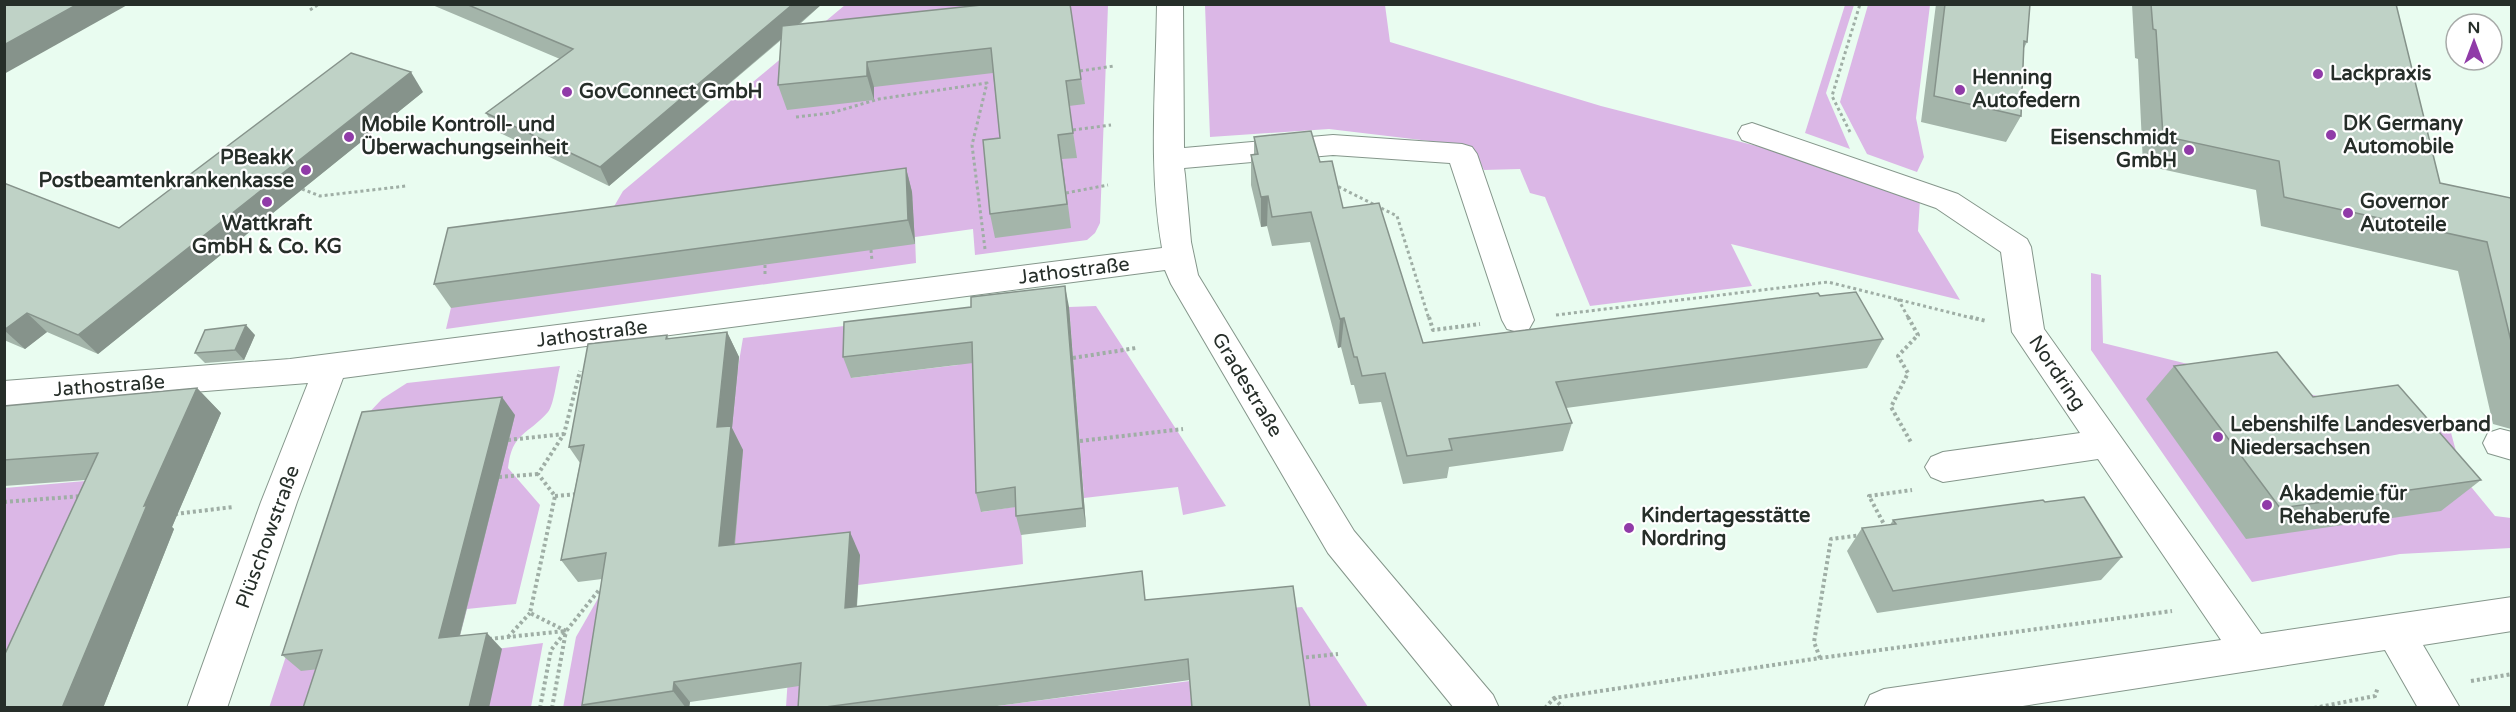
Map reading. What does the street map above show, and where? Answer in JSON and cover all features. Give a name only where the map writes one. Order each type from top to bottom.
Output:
[{"type":"street","name":"Gradestraße","points":[[1170,4],[1170,159],[1173,227],[1182,276],[1341,542],[1479,708]]},
{"type":"street","name":"Nordring","points":[[1752,133],[1947,201],[2016,247],[2028,332],[2251,651]]},
{"type":"street","points":[[1170,159],[1333,145],[1462,154],[1518,320]]},
{"type":"street","name":"Jathostraße","points":[[4,394],[330,368],[1178,257]]},
{"type":"street","name":"Plüschowstraße","points":[[207,708],[279,501],[330,368]]},
{"type":"street","points":[[1942,467],[2106,444]]},
{"type":"street","points":[[1884,708],[2251,651],[2511,614]]},
{"type":"street","points":[[2394,631],[2440,708]]},
{"type":"path","points":[[310,10],[319,4]]},
{"type":"path","points":[[1860,4],[1832,96],[1873,175]]},
{"type":"path","points":[[1080,71],[1114,66]]},
{"type":"path","points":[[796,117],[831,113],[879,99],[987,83],[972,146],[984,237]]},
{"type":"path","points":[[1073,130],[1111,125]]},
{"type":"path","points":[[1314,146],[1322,178],[1397,216],[1433,330],[1828,282],[1991,323]]},
{"type":"path","points":[[1066,193],[1108,185]]},
{"type":"path","points":[[302,189],[320,196],[406,186]]},
{"type":"path","points":[[1898,299],[1918,335],[1898,356],[1908,373],[1891,407],[1913,447]]},
{"type":"path","points":[[538,474],[564,434],[588,335]]},
{"type":"path","points":[[1073,358],[1136,348]]},
{"type":"path","points":[[1080,441],[1183,429]]},
{"type":"path","points":[[508,440],[564,434]]},
{"type":"path","points":[[499,477],[538,474]]},
{"type":"path","points":[[508,637],[530,613],[555,496],[538,474]]},
{"type":"path","points":[[1876,532],[1887,531],[1869,496],[1913,490]]},
{"type":"path","points":[[555,496],[586,493]]},
{"type":"path","points":[[4,502],[85,496]]},
{"type":"path","points":[[170,515],[240,506]]},
{"type":"path","points":[[1820,658],[1814,642],[1831,539],[1865,534]]},
{"type":"path","points":[[540,708],[551,650],[599,590],[608,587]]},
{"type":"path","points":[[1545,708],[1554,698],[1820,658],[2220,604]]},
{"type":"path","points":[[530,613],[566,631]]},
{"type":"path","points":[[478,640],[566,631]]},
{"type":"path","points":[[552,708],[566,631]]},
{"type":"path","points":[[2314,708],[2375,696],[2394,631]]},
{"type":"path","points":[[1299,658],[1338,654]]},
{"type":"path","points":[[1554,698],[1563,708]]},
{"type":"shaded area","points":[[845,5],[1108,5],[1100,223],[1095,233],[1087,240],[975,255],[973,229],[915,237],[916,263],[446,329],[464,252],[598,234],[623,191]]},
{"type":"shaded area","points":[[1205,5],[1385,5],[1390,42],[1601,106],[1788,154],[1920,200],[1918,231],[1960,300],[1731,244],[1752,286],[1590,306],[1545,197],[1530,193],[1520,169],[1484,170],[1472,148],[1463,145],[1329,129],[1210,137]]},
{"type":"shaded area","points":[[1845,5],[1854,5],[1826,93],[1850,149],[1805,133]]},
{"type":"shaded area","points":[[1868,5],[1930,5],[1916,118],[1924,157],[1917,172],[1867,154],[1840,102]]},
{"type":"shaded area","points":[[2091,273],[2101,275],[2103,343],[2450,429],[2463,477],[2495,516],[2511,518],[2511,548],[2400,554],[2252,582],[2091,350]]},
{"type":"shaded area","points":[[1096,306],[1226,506],[1183,515],[1178,487],[1084,498],[1069,307]]},
{"type":"shaded area","points":[[976,317],[982,512],[1020,506],[1023,564],[858,585],[860,555],[811,707],[786,707],[792,617],[733,561],[728,426],[743,338],[861,324],[851,378],[958,365]]},
{"type":"shaded area","points":[[560,366],[554,397],[548,412],[522,435],[513,447],[510,456],[508,468],[540,505],[516,604],[467,609],[455,654],[543,643],[531,707],[269,708],[364,418],[382,399],[407,383]]},
{"type":"shaded area","points":[[108,479],[5,708],[5,488]]},
{"type":"shaded area","points":[[600,595],[602,707],[563,708],[576,637]]},
{"type":"shaded area","points":[[1302,607],[1368,707],[1306,707],[1292,608]]},
{"type":"shaded area","points":[[1190,681],[1192,708],[982,708]]},
{"type":"building","points":[[4,4],[78,4],[4,45]]},
{"type":"building","points":[[466,4],[793,4],[600,167],[486,113],[573,49]]},
{"type":"building","points":[[991,4],[1070,4],[1081,79],[1066,81],[1073,133],[1058,135],[1067,204],[990,214],[983,140],[1000,138],[991,48],[867,62],[867,76],[778,85],[782,26]]},
{"type":"building","points":[[1945,4],[2030,4],[2027,42],[2024,41],[2021,116],[1934,96]]},
{"type":"building","points":[[2151,4],[2396,4],[2440,183],[2511,198],[2511,341],[2487,242],[2284,197],[2279,161],[2163,136],[2156,30],[2153,29]]},
{"type":"building","points":[[351,53],[411,72],[78,335],[27,313],[4,330],[4,183],[119,228]]},
{"type":"building","points":[[1311,131],[1320,162],[1332,161],[1343,208],[1379,203],[1423,343],[1818,293],[1820,296],[1856,292],[1883,339],[1556,382],[1572,423],[1449,439],[1452,450],[1407,456],[1385,373],[1362,376],[1357,357],[1354,357],[1344,318],[1340,319],[1311,212],[1272,217],[1268,196],[1261,197],[1251,155],[1258,154],[1254,137]]},
{"type":"building","points":[[906,168],[908,220],[434,284],[448,228]]},
{"type":"building","points":[[1065,286],[1083,508],[1016,516],[1015,487],[976,493],[972,342],[843,357],[844,322],[971,307],[971,297]]},
{"type":"building","points":[[246,325],[235,350],[195,353],[205,330]]},
{"type":"building","points":[[727,332],[717,427],[731,426],[719,546],[850,532],[845,608],[1142,571],[1145,600],[1293,586],[1310,708],[1192,708],[1188,659],[818,708],[798,708],[801,663],[674,682],[673,691],[582,705],[606,553],[561,560],[584,445],[569,447],[588,344],[667,335],[666,339]]},
{"type":"building","points":[[2277,352],[2313,397],[2398,385],[2481,480],[2280,508],[2174,366]]},
{"type":"building","points":[[197,388],[144,506],[147,505],[62,708],[4,708],[4,656],[98,453],[4,460],[4,406]]},
{"type":"building","points":[[502,397],[439,638],[487,633],[469,708],[303,708],[322,650],[282,655],[362,412]]},
{"type":"building","points":[[2084,497],[2122,557],[1893,591],[1862,528],[1896,524],[1893,520],[2043,500],[2045,502]]},
{"type":"place","name":"Lackpraxis","points":[[2318,74]]},
{"type":"place","name":"Henning Autofedern","points":[[1960,90]]},
{"type":"place","name":"GovConnect GmbH","points":[[567,92]]},
{"type":"place","name":"DK Germany Automobile","points":[[2331,135]]},
{"type":"place","name":"Mobile Kontroll- und Überwachungseinheit","points":[[349,137]]},
{"type":"place","name":"Eisenschmidt GmbH","points":[[2189,150]]},
{"type":"place","name":"PBeakK Postbeamtenkrankenkasse","points":[[306,170]]},
{"type":"place","name":"Wattkraft GmbH & Co. KG","points":[[267,202]]},
{"type":"place","name":"Governor Autoteile","points":[[2348,213]]},
{"type":"place","name":"Lebenshilfe Landesverband Niedersachsen","points":[[2218,437]]},
{"type":"place","name":"Akademie für Rehaberufe","points":[[2267,505]]},
{"type":"place","name":"Kindertagesstätte Nordring","points":[[1629,528]]}]
